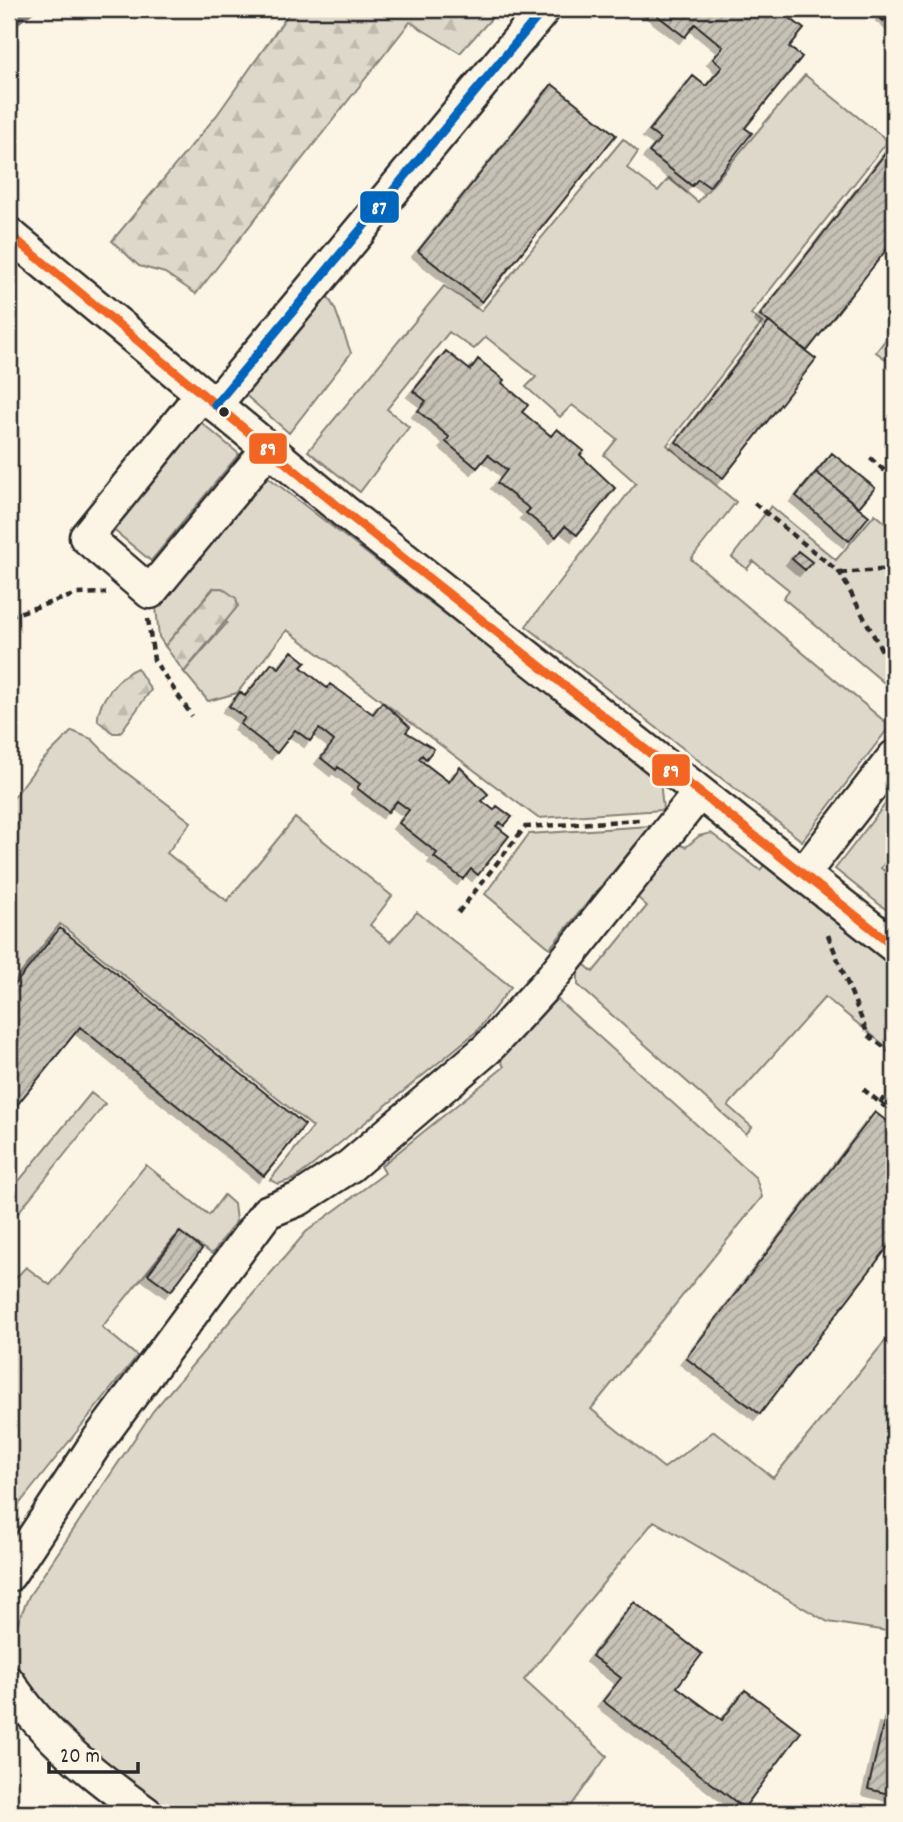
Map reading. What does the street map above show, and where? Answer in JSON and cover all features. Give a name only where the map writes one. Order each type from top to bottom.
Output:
[{"type":"street","points":[[268,449],[150,592],[86,537],[209,400],[544,9]]},
{"type":"street","points":[[9,234],[268,449],[894,946]]},
{"type":"street","points":[[803,874],[894,757]]},
{"type":"street","points":[[9,1575],[96,1443],[267,1212],[299,1199],[350,1166],[487,1049],[549,981],[699,793]]},
{"type":"street","points":[[9,1683],[42,1726],[103,1782],[146,1813]]},
{"type":"path","points":[[870,9],[894,28]]},
{"type":"path","points":[[870,458],[894,479]]},
{"type":"path","points":[[754,503],[840,573],[894,673]]},
{"type":"path","points":[[840,573],[894,569]]},
{"type":"path","points":[[9,615],[77,594],[150,592],[147,627],[154,660],[192,716]]},
{"type":"path","points":[[458,914],[526,827],[662,819],[672,827]]},
{"type":"path","points":[[841,904],[824,925],[868,1035],[894,1055]]},
{"type":"path","points":[[880,1103],[894,1085]]},
{"type":"path","points":[[863,1089],[884,1106],[894,1099]]},
{"type":"green space","points":[[292,9],[500,9],[460,53],[410,22],[196,294],[165,273],[139,266],[112,241],[217,115]]},
{"type":"green space","points":[[805,75],[888,141],[751,314],[762,323],[667,445],[736,502],[691,559],[890,726],[802,841],[526,626],[636,483],[604,455],[617,439],[572,405],[560,417],[526,387],[536,377],[486,337],[474,349],[449,332],[387,409],[409,427],[360,492],[308,451],[444,286],[481,311],[623,139],[638,152],[627,168],[658,191],[669,178],[698,202]]},
{"type":"green space","points":[[323,288],[335,309],[351,353],[289,433],[242,392]]},
{"type":"green space","points":[[894,329],[894,359],[891,363],[876,352]]},
{"type":"green space","points":[[197,419],[239,454],[151,561],[110,527]]},
{"type":"green space","points":[[268,477],[660,780],[663,810],[538,818],[287,630],[237,693],[208,701],[184,672],[227,623],[213,588],[165,646],[159,637],[156,607]]},
{"type":"green space","points":[[771,506],[836,560],[875,514],[894,530],[894,610],[891,614],[894,617],[894,691],[783,598],[789,590],[753,561],[747,569],[732,557]]},
{"type":"green space","points":[[214,588],[222,588],[236,598],[238,606],[184,672],[165,646]]},
{"type":"green space","points":[[137,668],[151,690],[120,733],[113,733],[98,721],[98,714],[105,697],[117,682]]},
{"type":"green space","points":[[72,731],[92,739],[119,767],[191,822],[167,853],[227,901],[295,818],[392,896],[370,925],[390,942],[417,912],[511,987],[476,1032],[313,1165],[294,1179],[278,1184],[270,1180],[313,1127],[60,924],[9,988],[9,804],[39,764]]},
{"type":"green space","points":[[894,793],[891,822],[894,825],[894,851],[881,868],[894,879],[894,916],[835,869]]},
{"type":"green space","points":[[651,826],[550,948],[485,894],[529,834]]},
{"type":"green space","points":[[711,833],[760,870],[766,863],[894,964],[894,1053],[825,997],[728,1106],[752,1127],[746,1134],[578,985],[578,972],[584,964],[593,972],[647,906],[637,897],[678,844],[686,847],[699,836]]},
{"type":"green space","points":[[557,999],[756,1178],[762,1197],[591,1409],[664,1468],[714,1431],[773,1478],[894,1330],[894,1632],[828,1622],[654,1521],[524,1680],[607,1756],[566,1813],[158,1813],[34,1710],[11,1666],[14,1631],[29,1596],[153,1411],[306,1232],[385,1173],[381,1166],[504,1067],[498,1054]]},
{"type":"green space","points":[[91,1093],[105,1104],[9,1224],[9,1193]]},
{"type":"green space","points":[[146,1165],[209,1215],[224,1195],[234,1204],[236,1221],[212,1254],[179,1232],[102,1327],[137,1356],[9,1517],[9,1278],[13,1281],[26,1267],[50,1285]]},
{"type":"building","points":[[649,9],[778,9],[804,29],[789,47],[802,57],[745,128],[752,133],[709,187],[698,179],[692,186],[649,152],[660,139],[649,131],[693,76],[706,86],[722,67],[713,59],[723,47],[695,24],[685,37]]},
{"type":"building","points":[[886,9],[894,9],[894,25],[882,15]]},
{"type":"building","points":[[552,84],[616,135],[482,302],[418,251]]},
{"type":"building","points":[[894,142],[894,240],[807,351],[760,315]]},
{"type":"building","points":[[769,322],[816,359],[723,478],[676,442]]},
{"type":"building","points":[[446,351],[470,370],[478,359],[504,380],[502,383],[528,405],[522,412],[551,436],[557,429],[584,451],[580,455],[615,488],[577,535],[565,526],[556,537],[526,513],[530,509],[497,483],[507,470],[488,455],[477,468],[446,442],[449,437],[418,411],[426,401],[413,391]]},
{"type":"building","points":[[832,453],[875,488],[859,507],[816,472]]},
{"type":"building","points":[[816,472],[869,516],[849,541],[796,496]]},
{"type":"building","points":[[798,551],[812,562],[805,570],[792,559]]},
{"type":"building","points":[[292,651],[306,662],[301,667],[327,688],[330,684],[373,714],[382,702],[410,727],[406,732],[434,749],[426,759],[422,755],[419,759],[449,782],[460,767],[488,794],[482,801],[494,810],[497,806],[512,817],[504,826],[500,822],[496,826],[509,836],[478,875],[471,869],[463,879],[434,857],[437,853],[399,823],[409,810],[397,801],[388,812],[357,788],[360,784],[321,758],[334,741],[319,729],[310,741],[295,730],[277,753],[240,724],[245,718],[229,706],[240,692],[245,696],[272,663],[279,668]]},
{"type":"building","points":[[60,928],[305,1125],[264,1176],[80,1027],[9,1115],[9,992]]},
{"type":"building","points":[[875,1112],[894,1127],[894,1239],[760,1414],[686,1358]]},
{"type":"building","points":[[180,1232],[202,1249],[171,1291],[148,1274]]},
{"type":"building","points":[[634,1602],[702,1654],[677,1687],[722,1720],[745,1690],[801,1732],[744,1808],[603,1701],[621,1678],[592,1656]]},
{"type":"building","points":[[885,1717],[894,1719],[893,1795],[868,1789]]},
{"type":"waterway","points":[[9,25],[31,9]]},
{"type":"transit line","name":"87","points":[[215,405],[544,9]]},
{"type":"transit line","name":"89","points":[[9,234],[345,512],[894,946]]}]
